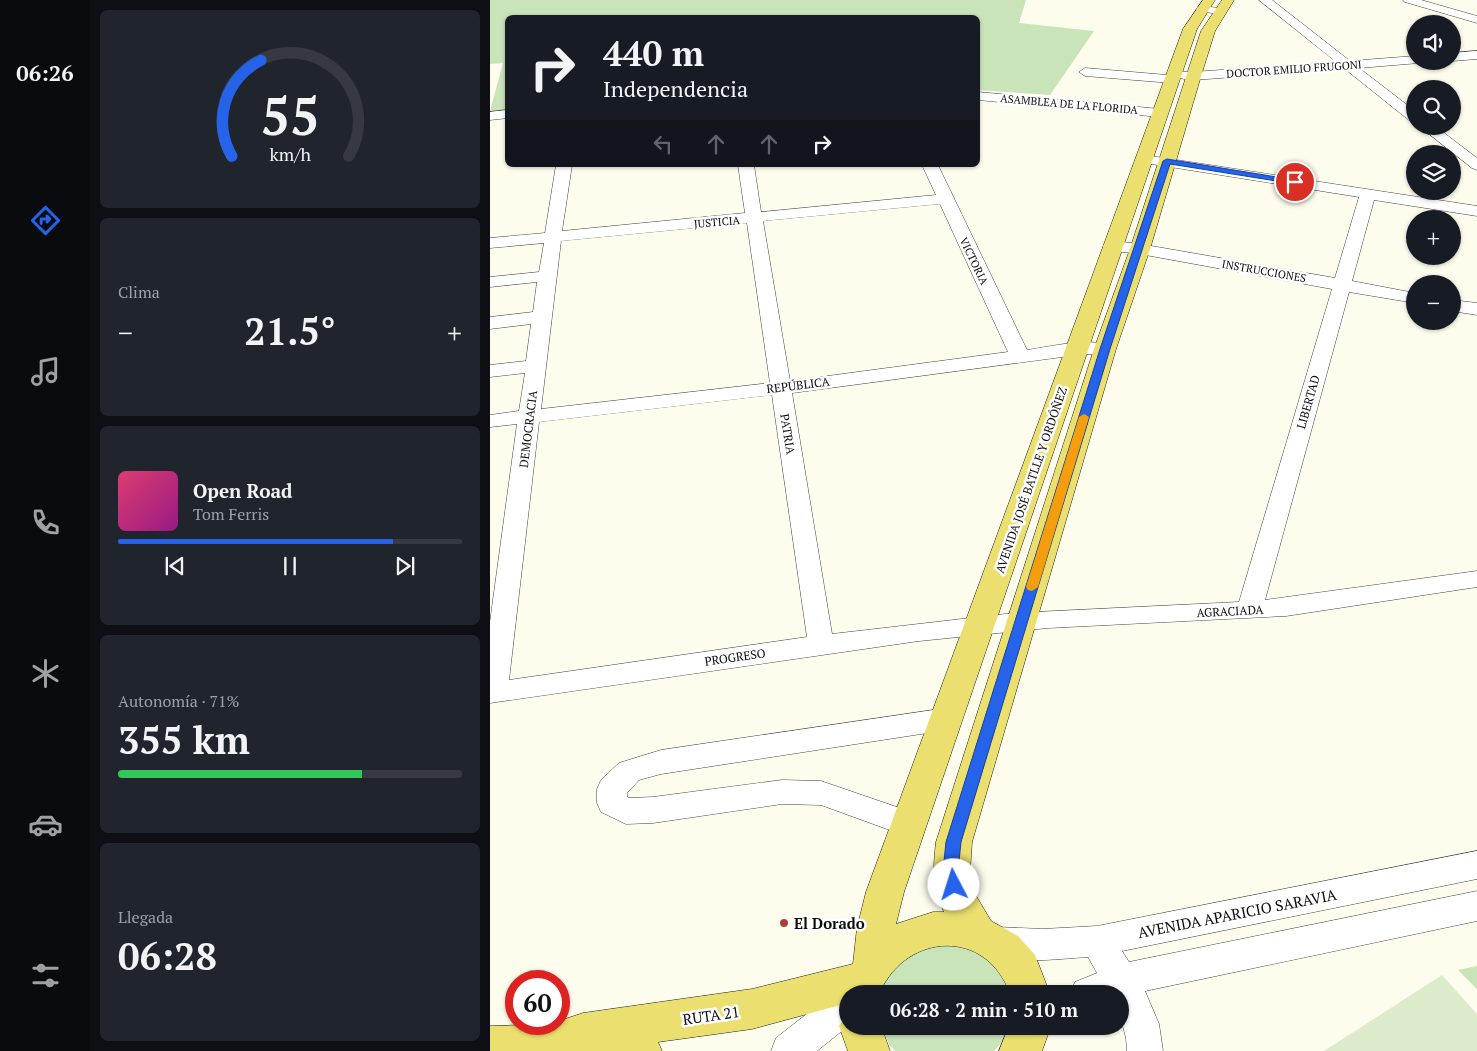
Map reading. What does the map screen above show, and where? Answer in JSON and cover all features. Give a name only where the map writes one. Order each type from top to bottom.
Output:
[{"type":"main road","name":"AVENIDA JOSÉ BATLLE Y ORDÓÑEZ","points":[[1028,985],[1015,959],[986,937],[957,899],[951,871],[954,842],[1105,349],[1140,249],[1156,160],[1190,29],[1215,5]]},
{"type":"main road","name":"AVENIDA JOSÉ BATLLE Y ORDÓÑEZ","points":[[863,985],[885,892],[1112,246],[1156,160],[1160,112],[1179,76]]},
{"type":"main road","points":[[866,985],[888,949],[908,936],[930,929],[954,928],[986,937]]},
{"type":"main road","name":"RUTA 21","points":[[490,1047],[554,1043],[583,1033],[839,997]]},
{"type":"main road","points":[[867,1035],[869,1051]]},
{"type":"main road","name":"RUTA 21","points":[[554,1043],[576,1050],[642,1051]]},
{"type":"street","points":[[1265,0],[1406,111]]},
{"type":"street","points":[[1408,0],[1477,20]]},
{"type":"street","points":[[1434,0],[1477,11]]},
{"type":"street","points":[[1461,56],[1477,55]]},
{"type":"street","name":"DOCTOR EMILIO FRUGONI","points":[[1085,72],[1179,76],[1406,61]]},
{"type":"street","name":"ASAMBLEA DE LA FLORIDA","points":[[980,96],[1160,112]]},
{"type":"street","points":[[490,116],[505,114]]},
{"type":"street","points":[[1438,135],[1477,165]]},
{"type":"street","points":[[1156,160],[1477,211]]},
{"type":"street","name":"DEMOCRACIA","points":[[492,693],[530,417],[547,276],[564,167]]},
{"type":"street","name":"PATRIA","points":[[746,167],[821,644]]},
{"type":"street","name":"VICTORIA","points":[[931,167],[944,199],[1020,356]]},
{"type":"street","name":"LIBERTAD","points":[[1249,610],[1368,194]]},
{"type":"street","name":"JUSTICIA","points":[[490,243],[944,199]]},
{"type":"street","name":"INSTRUCCIONES","points":[[1112,246],[1140,249],[1406,296]]},
{"type":"street","points":[[490,282],[547,276]]},
{"type":"street","points":[[1461,306],[1477,309]]},
{"type":"street","points":[[490,323],[542,317]]},
{"type":"street","name":"REPÚBLICA","points":[[490,421],[781,388],[1077,349],[1105,349]]},
{"type":"street","points":[[490,371],[536,366]]},
{"type":"street","name":"AGRACIADA","points":[[980,625],[1022,621],[1286,607],[1477,579]]},
{"type":"street","name":"PROGRESO","points":[[492,693],[821,644],[980,625]]},
{"type":"street","points":[[910,824],[822,793],[782,792],[653,810],[626,811],[612,803],[612,788],[630,770],[661,762],[947,719]]},
{"type":"street","name":"AVENIDA APARICIO SARAVIA","points":[[986,937],[1043,944],[1097,941],[1477,865]]},
{"type":"street","points":[[1108,985],[1120,980],[1477,906]]},
{"type":"street","points":[[1097,941],[1127,991],[1146,1037],[1145,1051]]},
{"type":"street","points":[[789,1051],[839,1011]]},
{"type":"green space","points":[[490,0],[1026,0],[1019,23],[1094,31],[1050,95],[980,90],[980,15],[505,15],[505,110],[490,111],[503,63],[490,64]]},
{"type":"green space","points":[[938,944],[964,946],[994,963],[1006,985],[885,985],[896,968],[910,956]]},
{"type":"green space","points":[[1477,966],[1477,989],[1458,970]]},
{"type":"green space","points":[[1442,975],[1477,1014],[1477,1051],[1324,1051]]},
{"type":"green space","points":[[885,1035],[1005,1035],[994,1051],[895,1051]]},
{"type":"slow traffic","points":[[1032,587],[1084,417]]},
{"type":"place","name":"El Dorado","points":[[784,923]]},
{"type":"route","points":[[954,885],[951,871],[954,842],[1105,349],[1140,249],[1167,161],[1295,182]]}]
